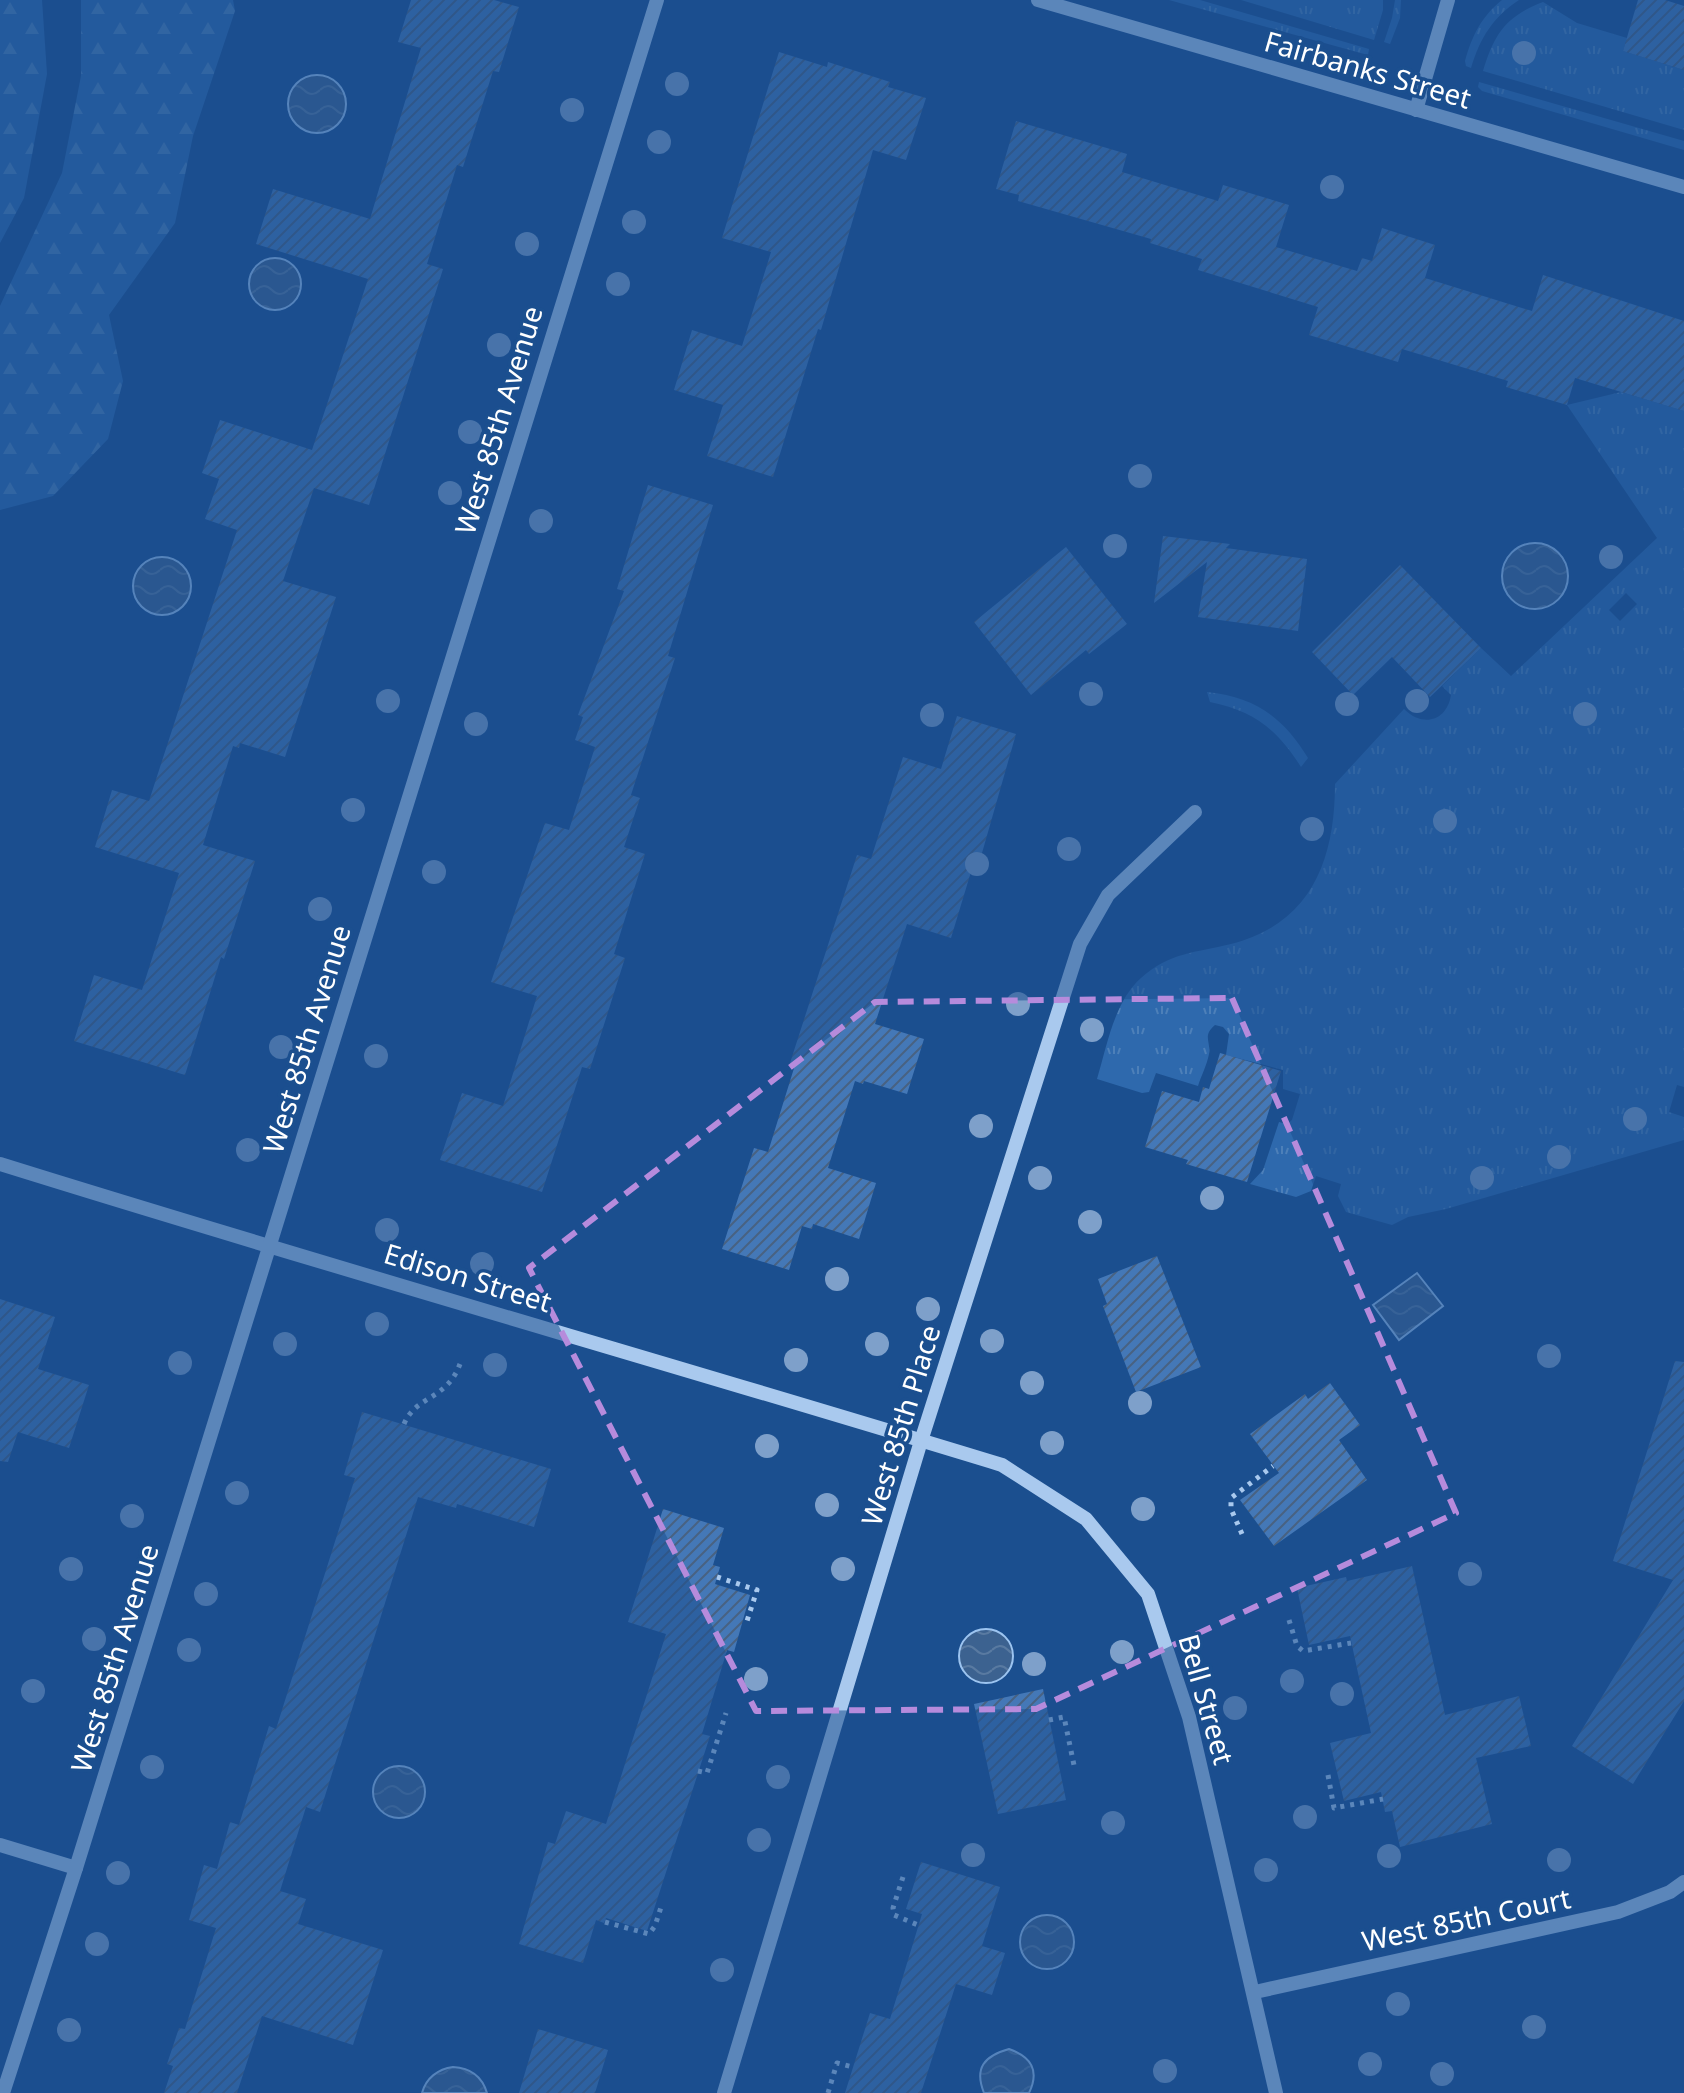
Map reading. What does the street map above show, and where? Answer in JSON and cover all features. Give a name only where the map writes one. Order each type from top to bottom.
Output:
[{"type":"street","name":"West 85th Avenue","points":[[3,2093],[76,1868],[657,0]]},
{"type":"street","name":"Fairbanks Street","points":[[1038,0],[1684,187]]},
{"type":"street","points":[[1416,110],[1448,0]]},
{"type":"street","name":"West 85th Place","points":[[724,2093],[921,1441],[1080,944],[1108,895],[1195,812]]},
{"type":"street","name":"Edison Street","points":[[0,1164],[921,1441]]},
{"type":"street","name":"Bell Street","points":[[921,1441],[1002,1465],[1086,1519],[1148,1594],[1189,1717],[1276,2093]]},
{"type":"street","points":[[0,1845],[76,1868]]},
{"type":"street","name":"West 85th Court","points":[[1255,1992],[1618,1912],[1670,1892],[1684,1882]]},
{"type":"path","points":[[404,1424],[408,1414],[420,1403],[439,1394],[450,1383],[460,1364]]},
{"type":"path","points":[[1242,1534],[1231,1509],[1231,1498],[1273,1466]]},
{"type":"path","points":[[717,1577],[757,1590],[747,1621]]},
{"type":"path","points":[[1289,1620],[1297,1646],[1303,1651],[1351,1643]]},
{"type":"path","points":[[698,1771],[707,1773],[726,1713]]},
{"type":"path","points":[[1049,1720],[1064,1717],[1075,1770]]},
{"type":"path","points":[[1328,1775],[1334,1808],[1383,1799]]},
{"type":"path","points":[[903,1877],[893,1908],[894,1915],[918,1925]]},
{"type":"path","points":[[605,1922],[649,1934],[662,1904]]},
{"type":"path","points":[[828,2093],[837,2063],[853,2067]]},
{"type":"highlighted area","points":[[1232,998],[1456,1513],[1036,1709],[756,1711],[529,1268],[875,1002]]},
{"type":"green space","points":[[0,0],[42,0],[47,74],[24,198],[0,243]]},
{"type":"green space","points":[[81,0],[233,0],[235,11],[193,136],[175,223],[109,315],[123,381],[108,439],[53,496],[0,510],[0,306],[62,173],[81,76]]},
{"type":"green space","points":[[1169,0],[1200,0],[1369,49],[1368,55]]},
{"type":"green space","points":[[1241,0],[1383,0],[1383,10],[1374,40]]},
{"type":"green space","points":[[1395,0],[1401,0],[1400,18],[1390,44],[1384,42]]},
{"type":"green space","points":[[1502,0],[1519,0],[1495,21],[1483,38],[1471,68],[1466,66],[1474,35],[1488,13]]},
{"type":"green space","points":[[1543,2],[1577,23],[1627,38],[1623,51],[1684,70],[1684,130],[1483,71],[1503,28],[1520,13]]},
{"type":"green space","points":[[1479,82],[1684,141],[1684,150],[1482,91],[1478,87]]},
{"type":"green space","points":[[1621,392],[1684,411],[1684,1087],[1677,1085],[1669,1112],[1684,1117],[1684,1140],[1446,1209],[1408,1217],[1392,1225],[1346,1212],[1338,1196],[1341,1184],[1316,1176],[1311,1191],[1296,1197],[1250,1184],[1263,1170],[1279,1122],[1287,1124],[1292,1120],[1300,1094],[1283,1089],[1283,1070],[1226,1055],[1229,1034],[1223,1027],[1215,1025],[1208,1036],[1209,1054],[1198,1086],[1156,1073],[1149,1092],[1142,1093],[1097,1079],[1118,1012],[1132,988],[1162,963],[1231,944],[1281,921],[1299,905],[1323,863],[1334,812],[1335,784],[1404,709],[1426,720],[1439,716],[1449,704],[1451,695],[1442,686],[1481,648],[1511,676],[1657,538],[1567,405]],"holes":[[[1626,593],[1637,604],[1620,621],[1609,610]]]},
{"type":"green space","points":[[1207,692],[1240,699],[1266,712],[1278,720],[1308,758],[1301,767],[1283,742],[1263,724],[1239,711],[1210,702]]},
{"type":"water","points":[[317,75],[338,83],[346,104],[338,125],[317,133],[296,125],[288,104],[296,83]]},
{"type":"water","points":[[275,258],[293,266],[301,284],[293,302],[275,310],[257,302],[249,284],[257,266]]},
{"type":"water","points":[[1535,543],[1548,546],[1558,553],[1565,563],[1568,576],[1565,589],[1558,599],[1548,606],[1535,609],[1522,606],[1512,599],[1505,589],[1502,576],[1505,563],[1512,553],[1522,546]]},
{"type":"water","points":[[162,557],[183,565],[191,586],[183,607],[162,615],[141,607],[133,586],[141,565]]},
{"type":"water","points":[[1417,1273],[1443,1306],[1399,1340],[1373,1305]]},
{"type":"water","points":[[986,1629],[1005,1637],[1013,1656],[1005,1675],[986,1683],[967,1675],[959,1656],[967,1637]]},
{"type":"water","points":[[399,1766],[417,1774],[425,1792],[417,1810],[399,1818],[381,1810],[373,1792],[381,1774]]},
{"type":"water","points":[[1047,1915],[1066,1923],[1074,1942],[1066,1961],[1047,1969],[1028,1961],[1020,1942],[1028,1923]]},
{"type":"water","points":[[1009,2049],[1023,2056],[1031,2065],[1034,2078],[1029,2093],[984,2093],[980,2077],[983,2064],[993,2055]]},
{"type":"water","points":[[453,2067],[475,2074],[487,2093],[422,2093],[433,2075]]},
{"type":"building","points":[[411,0],[494,0],[519,7],[499,72],[493,71],[463,167],[457,165],[427,264],[443,269],[369,505],[314,488],[283,581],[336,597],[285,757],[240,743],[239,748],[233,746],[203,845],[255,861],[224,959],[221,957],[185,1075],[74,1041],[94,975],[142,990],[179,873],[95,847],[112,790],[149,801],[237,530],[205,519],[219,479],[202,473],[220,420],[312,450],[368,279],[256,244],[273,189],[370,219],[421,48],[398,42]]},
{"type":"building","points":[[1638,0],[1665,0],[1684,6],[1684,70],[1623,51]]},
{"type":"building","points":[[779,52],[827,67],[828,62],[890,82],[888,87],[926,98],[906,160],[873,150],[821,330],[818,329],[773,477],[707,456],[723,405],[674,390],[692,330],[742,346],[771,252],[722,238]]},
{"type":"building","points":[[1016,121],[1127,154],[1122,172],[1218,201],[1223,185],[1289,205],[1276,247],[1357,271],[1362,258],[1372,261],[1382,228],[1435,245],[1425,278],[1532,311],[1543,275],[1684,321],[1684,411],[1575,378],[1567,405],[1506,387],[1508,381],[1402,349],[1398,362],[1309,335],[1318,307],[1198,270],[1202,259],[1150,243],[1151,239],[1018,201],[1019,195],[996,189]]},
{"type":"building","points":[[648,485],[713,505],[668,656],[675,658],[631,795],[640,798],[624,847],[645,854],[614,954],[625,958],[590,1069],[582,1067],[542,1192],[440,1160],[462,1093],[503,1106],[537,996],[491,982],[545,823],[569,830],[595,747],[575,740],[583,717],[578,715],[624,591],[617,589]]},
{"type":"building","points":[[1163,536],[1230,544],[1226,548],[1307,559],[1298,631],[1198,617],[1207,562],[1154,603]]},
{"type":"building","points":[[1066,547],[1127,624],[1089,654],[1086,650],[1031,695],[974,622]]},
{"type":"building","points":[[1400,565],[1481,648],[1430,697],[1392,657],[1353,695],[1312,652]]},
{"type":"building","points":[[957,716],[1016,734],[982,853],[977,852],[951,938],[907,924],[875,1024],[924,1039],[907,1094],[855,1081],[828,1168],[876,1183],[859,1239],[813,1224],[812,1229],[802,1226],[789,1270],[722,1249],[754,1148],[768,1152],[795,1065],[790,1063],[857,855],[871,859],[903,757],[941,769]]},
{"type":"building","points":[[1220,1053],[1281,1071],[1247,1182],[1186,1164],[1188,1160],[1145,1147],[1162,1091],[1199,1102],[1203,1087],[1209,1089]]},
{"type":"building","points":[[1157,1256],[1201,1367],[1136,1392],[1103,1306],[1107,1304],[1098,1279]]},
{"type":"building","points":[[0,1299],[55,1317],[38,1369],[89,1385],[69,1448],[18,1432],[8,1462],[0,1461]]},
{"type":"building","points":[[1675,1361],[1684,1362],[1684,1701],[1633,1784],[1572,1746],[1673,1580],[1613,1561]]},
{"type":"building","points":[[1330,1383],[1360,1425],[1339,1440],[1367,1480],[1274,1546],[1240,1500],[1279,1473],[1250,1434],[1305,1394],[1308,1399]]},
{"type":"building","points":[[362,1412],[551,1469],[534,1527],[457,1504],[456,1508],[418,1497],[320,1812],[306,1807],[280,1891],[306,1899],[298,1924],[383,1950],[353,2045],[262,2016],[237,2093],[164,2093],[173,2066],[167,2064],[179,2028],[185,2029],[216,1928],[189,1920],[204,1865],[217,1869],[230,1822],[239,1825],[269,1726],[276,1729],[355,1478],[344,1475]]},
{"type":"building","points":[[663,1509],[724,1528],[713,1565],[720,1567],[715,1584],[750,1595],[734,1652],[727,1650],[702,1734],[710,1736],[647,1931],[606,1918],[604,1923],[596,1920],[583,1963],[519,1944],[548,1842],[555,1844],[566,1811],[606,1824],[666,1634],[628,1622]]},
{"type":"building","points":[[1412,1566],[1445,1715],[1519,1696],[1531,1746],[1476,1758],[1492,1824],[1400,1847],[1392,1811],[1385,1812],[1381,1792],[1344,1801],[1330,1743],[1371,1733],[1350,1636],[1309,1645],[1297,1588],[1346,1577],[1347,1581]]},
{"type":"building","points":[[1043,1689],[1066,1800],[998,1814],[974,1704]]},
{"type":"building","points":[[921,1862],[1000,1887],[982,1946],[1005,1953],[992,1995],[956,1984],[921,2093],[845,2093],[870,2013],[890,2019],[922,1914],[906,1909]]},
{"type":"building","points":[[538,2029],[608,2050],[595,2093],[519,2093]]}]
